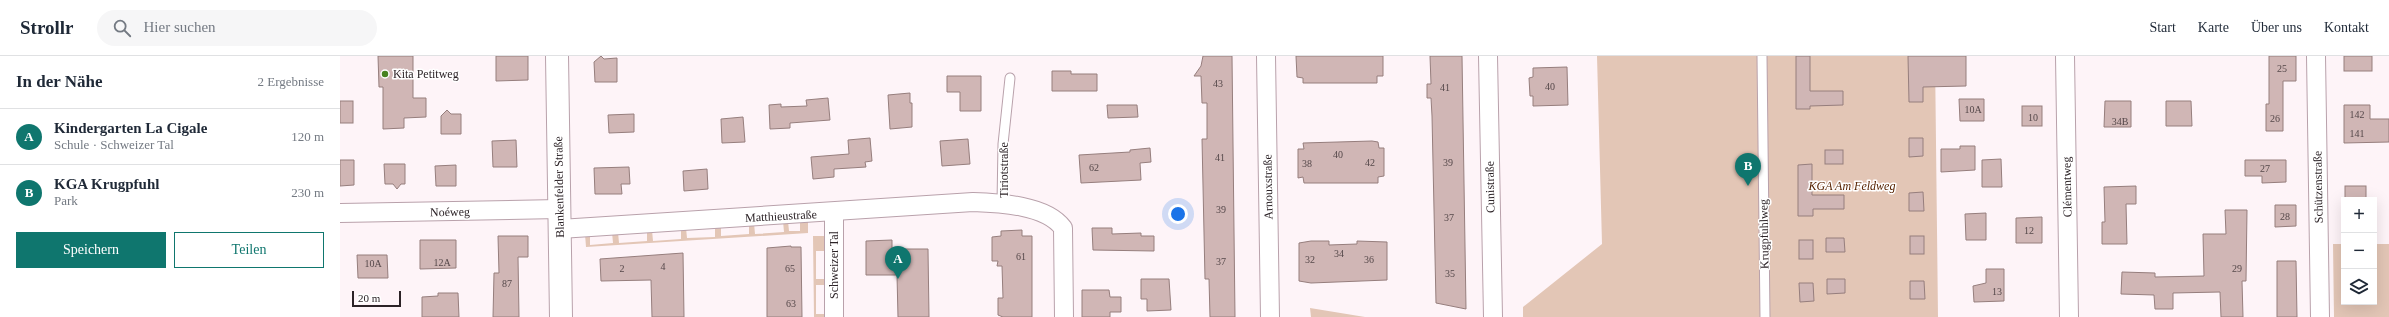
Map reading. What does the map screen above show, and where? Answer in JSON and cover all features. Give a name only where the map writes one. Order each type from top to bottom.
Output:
[{"type":"street","name":"Blankenfelder Straße","points":[[557,56],[562,317]]},
{"type":"street","name":"Arnouxstraße","points":[[1266,56],[1270,317]]},
{"type":"street","name":"Cunistraße","points":[[1488,56],[1492,317]]},
{"type":"street","name":"Clémentweg","points":[[2065,56],[2069,317]]},
{"type":"street","name":"Schützenstraße","points":[[2316,56],[2320,317]]},
{"type":"street","name":"Matthieustraße","points":[[560,219],[834,212],[973,202],[1002,203]]},
{"type":"street","name":"Tiriotstraße","points":[[1002,203],[1045,214],[1056,219],[1063,228],[1064,317]]},
{"type":"street","name":"Schweizer Tal","points":[[834,212],[834,317]]},
{"type":"street","name":"Noéweg","points":[[340,213],[560,219]]},
{"type":"lane","name":"Krugpfuhlweg","points":[[1762,56],[1766,317]]},
{"type":"lane","name":"Tiriotstraße","points":[[1002,203],[1003,144],[1010,78]]},
{"type":"green space","name":"KGA Am Feldweg","points":[[1597,56],[1935,56],[1938,317],[1523,317],[1523,307],[1602,244]]},
{"type":"green space","points":[[800,220],[808,220],[808,233],[586,247],[585,234],[590,234],[590,245],[613,243],[612,232],[618,232],[619,243],[647,241],[647,230],[652,230],[653,241],[681,239],[681,228],[686,228],[687,238],[715,237],[715,226],[721,225],[721,236],[749,234],[749,224],[754,223],[755,234],[784,232],[783,221],[788,221],[789,231],[800,231]]},
{"type":"green space","points":[[813,236],[826,236],[826,251],[816,251],[816,279],[827,279],[827,285],[816,285],[816,314],[827,314],[827,317],[814,317]]},
{"type":"green space","points":[[2333,244],[2341,244],[2341,305],[2377,305],[2377,244],[2389,244],[2389,317],[2334,317]]},
{"type":"green space","points":[[1310,308],[1365,317],[1311,317]]},
{"type":"building","points":[[378,56],[413,56],[413,98],[426,98],[426,117],[404,118],[404,128],[383,129],[383,87],[379,87]]},
{"type":"building","points":[[496,56],[528,56],[528,80],[496,81]]},
{"type":"building","points":[[601,56],[604,59],[617,58],[617,82],[595,82],[594,62]]},
{"type":"building","points":[[1203,56],[1232,56],[1235,317],[1210,317],[1209,279],[1205,279],[1202,139],[1207,139],[1207,103],[1202,103],[1201,76],[1194,76],[1201,66]]},
{"type":"building","points":[[1296,56],[1383,56],[1383,76],[1377,76],[1377,83],[1303,83],[1303,78],[1297,77]]},
{"type":"building","points":[[1430,56],[1462,56],[1466,309],[1436,303],[1432,116],[1431,98],[1427,98],[1427,84],[1431,84]]},
{"type":"building","points":[[1796,56],[1810,56],[1810,91],[1843,91],[1843,105],[1810,106],[1810,109],[1796,109]]},
{"type":"building","points":[[1908,56],[1966,56],[1966,86],[1923,87],[1923,102],[1909,102]]},
{"type":"building","points":[[2269,56],[2296,56],[2296,81],[2283,81],[2283,131],[2266,131],[2266,104],[2269,104]]},
{"type":"building","points":[[2344,56],[2372,56],[2372,71],[2344,71]]},
{"type":"building","points":[[1567,67],[1568,105],[1533,106],[1533,96],[1530,96],[1529,78],[1533,77],[1533,68]]},
{"type":"building","points":[[1052,71],[1071,71],[1071,74],[1097,74],[1097,91],[1052,91]]},
{"type":"building","points":[[947,76],[981,76],[981,111],[960,111],[960,92],[947,92]]},
{"type":"building","points":[[910,93],[910,103],[912,103],[912,127],[890,129],[888,95]]},
{"type":"building","points":[[828,98],[830,120],[790,123],[790,128],[770,129],[769,105],[781,104],[781,107],[807,106],[806,100]]},
{"type":"building","points":[[1959,99],[1984,99],[1984,121],[1960,121]]},
{"type":"building","points":[[340,101],[353,101],[353,123],[340,123]]},
{"type":"building","points":[[2105,101],[2131,101],[2131,127],[2104,127]]},
{"type":"building","points":[[2166,101],[2191,101],[2192,126],[2166,126]]},
{"type":"building","points":[[1107,105],[1137,105],[1138,117],[1108,118]]},
{"type":"building","points":[[2344,105],[2370,105],[2370,119],[2389,119],[2389,142],[2344,143]]},
{"type":"building","points":[[2022,106],[2042,106],[2042,126],[2022,126]]},
{"type":"building","points":[[447,110],[451,114],[461,114],[461,134],[441,134],[441,116]]},
{"type":"building","points":[[634,114],[634,132],[609,133],[608,115]]},
{"type":"building","points":[[743,117],[745,142],[722,143],[721,119]]},
{"type":"building","points":[[870,138],[872,161],[865,162],[866,167],[834,169],[834,177],[813,179],[811,157],[849,154],[848,140]]},
{"type":"building","points":[[1909,138],[1923,138],[1923,156],[1909,157]]},
{"type":"building","points":[[968,139],[970,164],[942,166],[940,141]]},
{"type":"building","points":[[516,140],[517,167],[493,167],[492,141]]},
{"type":"building","points":[[1378,142],[1379,148],[1384,148],[1384,176],[1378,177],[1378,183],[1304,183],[1303,177],[1298,178],[1298,149],[1304,149],[1303,143]]},
{"type":"building","points":[[1960,146],[1975,146],[1975,170],[1941,172],[1941,149],[1960,149]]},
{"type":"building","points":[[1150,148],[1151,162],[1140,163],[1141,180],[1081,183],[1079,155],[1130,152],[1130,150]]},
{"type":"building","points":[[1825,150],[1843,150],[1843,164],[1825,164]]},
{"type":"building","points":[[2001,159],[2002,187],[1982,187],[1982,160]]},
{"type":"building","points":[[340,160],[354,160],[354,185],[340,186]]},
{"type":"building","points":[[2245,160],[2286,160],[2286,182],[2262,183],[2262,176],[2245,176]]},
{"type":"building","points":[[384,164],[405,164],[405,184],[401,184],[397,189],[393,184],[385,184]]},
{"type":"building","points":[[1812,164],[1812,195],[1844,195],[1844,209],[1813,209],[1813,216],[1798,216],[1798,165]]},
{"type":"building","points":[[456,165],[456,186],[436,186],[435,166]]},
{"type":"building","points":[[629,167],[630,184],[621,184],[622,194],[595,194],[594,168]]},
{"type":"building","points":[[707,169],[708,189],[684,191],[683,171]]},
{"type":"building","points":[[2136,186],[2136,204],[2126,204],[2127,244],[2102,244],[2102,222],[2105,222],[2104,187]]},
{"type":"building","points":[[2345,186],[2366,186],[2366,197],[2345,197]]},
{"type":"building","points":[[1923,192],[1924,211],[1909,211],[1909,193]]},
{"type":"building","points":[[2275,205],[2296,205],[2296,226],[2275,227]]},
{"type":"building","points":[[2225,210],[2247,210],[2246,281],[2242,281],[2243,317],[2221,317],[2220,292],[2173,293],[2173,309],[2155,309],[2154,295],[2121,294],[2122,272],[2155,273],[2155,277],[2204,276],[2203,234],[2226,234]]},
{"type":"building","points":[[1986,213],[1986,240],[1966,240],[1965,214]]},
{"type":"building","points":[[2042,217],[2042,243],[2016,243],[2016,218]]},
{"type":"building","points":[[1092,228],[1112,228],[1112,234],[1141,233],[1141,236],[1154,236],[1154,251],[1093,250]]},
{"type":"building","points":[[1022,230],[1022,236],[1032,236],[1032,317],[1003,317],[998,315],[998,298],[1003,298],[1002,266],[997,266],[998,261],[992,261],[992,237],[1001,236],[1001,231]]},
{"type":"building","points":[[498,236],[528,236],[528,257],[518,257],[519,317],[493,317],[494,273],[499,273]]},
{"type":"building","points":[[1910,236],[1924,236],[1924,254],[1910,254]]},
{"type":"building","points":[[1826,238],[1844,238],[1845,252],[1826,252]]},
{"type":"building","points":[[420,240],[456,240],[456,268],[420,269]]},
{"type":"building","points":[[892,240],[892,249],[928,249],[929,317],[898,317],[897,275],[866,275],[866,241]]},
{"type":"building","points":[[1799,240],[1813,240],[1813,259],[1799,259]]},
{"type":"building","points":[[1329,241],[1329,245],[1357,244],[1357,241],[1387,242],[1387,280],[1311,283],[1299,281],[1299,243]]},
{"type":"building","points":[[791,246],[801,247],[802,317],[767,317],[767,248]]},
{"type":"building","points":[[683,253],[684,317],[652,317],[651,280],[601,281],[600,259]]},
{"type":"building","points":[[357,255],[387,255],[388,278],[358,278]]},
{"type":"building","points":[[2277,261],[2296,261],[2297,317],[2277,317]]},
{"type":"building","points":[[1986,269],[2004,269],[2004,301],[1974,302],[1973,286],[1986,283]]},
{"type":"building","points":[[1141,279],[1169,279],[1171,310],[1147,311],[1147,299],[1141,299]]},
{"type":"building","points":[[1827,279],[1845,279],[1845,293],[1827,294]]},
{"type":"building","points":[[1910,281],[1924,281],[1925,299],[1910,299]]},
{"type":"building","points":[[1799,283],[1813,283],[1814,301],[1800,302]]},
{"type":"building","points":[[1082,290],[1109,290],[1110,297],[1121,297],[1121,312],[1110,312],[1110,317],[1082,317]]},
{"type":"building","points":[[438,293],[458,293],[459,317],[422,317],[422,297],[438,296]]},
{"type":"place","name":"Kita Petitweg","points":[[385,74]]},
{"type":"place","name":"KGA Krugpfuhl","points":[[1748,186]]},
{"type":"place","name":"Kindergarten La Cigale","points":[[898,279]]}]
